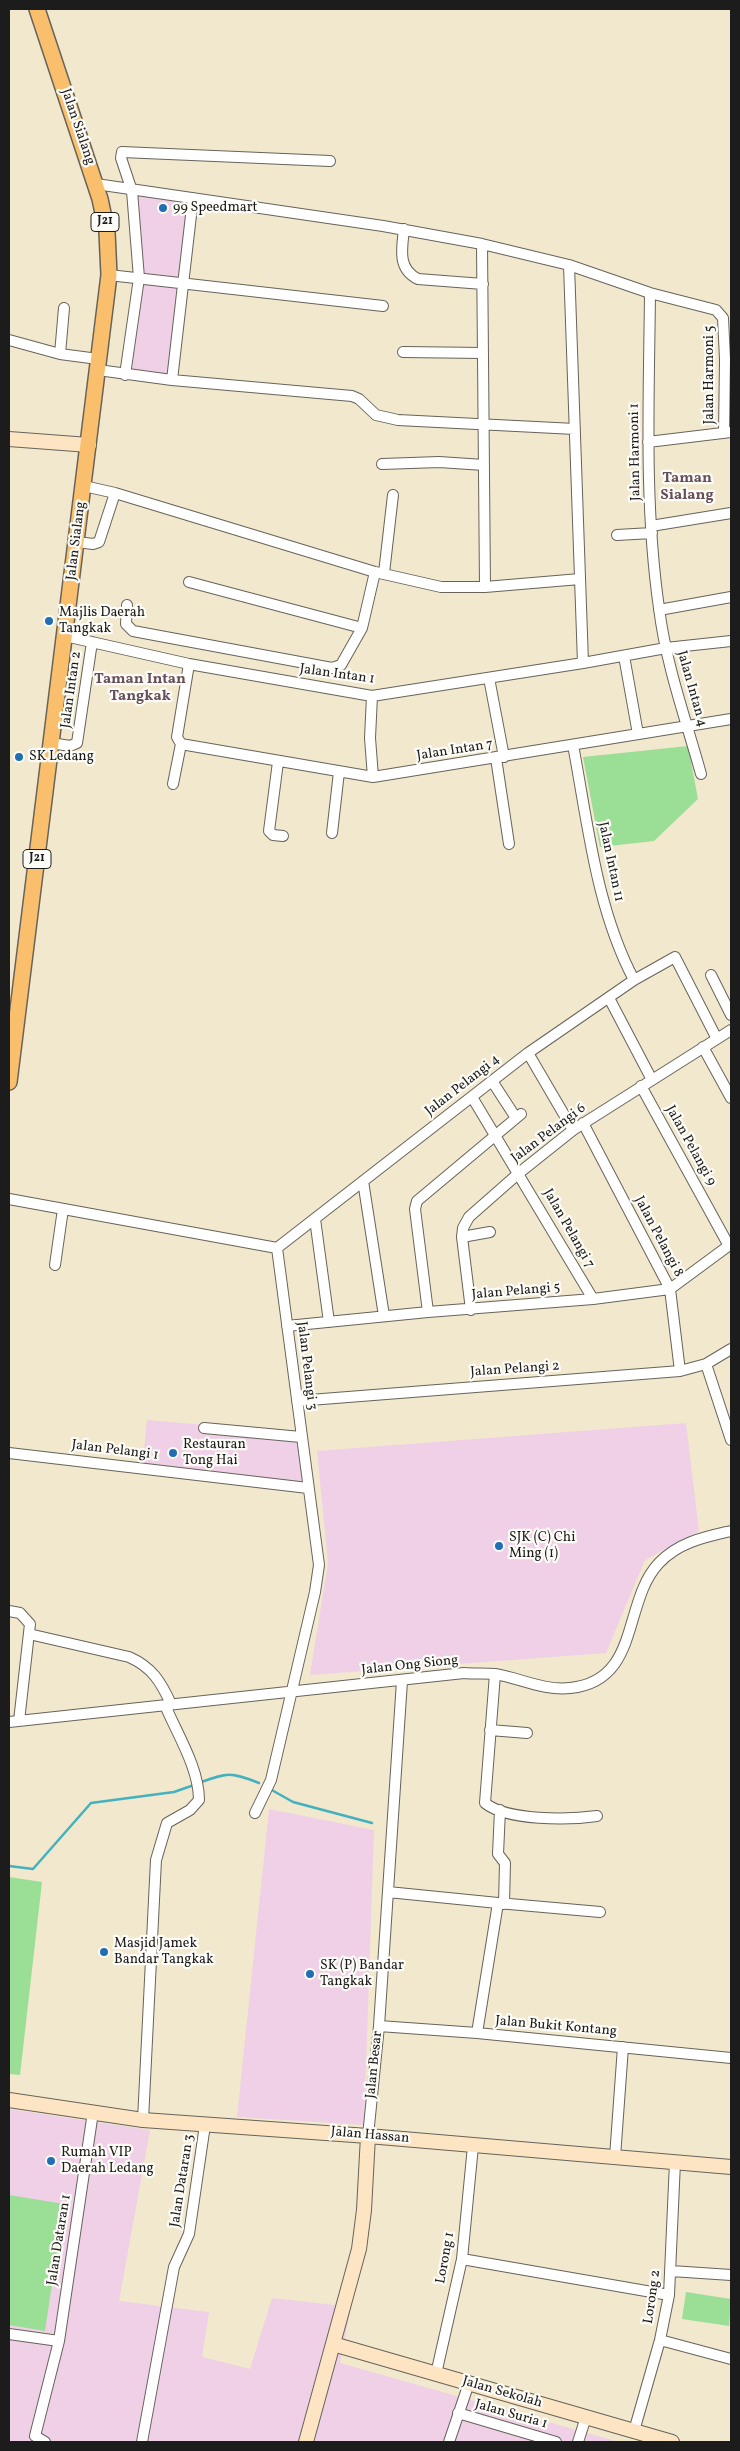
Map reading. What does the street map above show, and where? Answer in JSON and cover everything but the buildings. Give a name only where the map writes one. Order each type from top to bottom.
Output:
[{"type":"main road","name":"Jalan Sialang","points":[[9,1075],[14,990],[51,743],[89,445],[108,275],[108,232],[96,184],[37,9]]},
{"type":"street","points":[[125,375],[139,278],[132,191],[121,158],[122,152],[330,161]]},
{"type":"street","points":[[96,184],[132,191],[193,198],[404,229],[482,244],[569,265],[650,293]]},
{"type":"street","points":[[172,380],[193,198]]},
{"type":"street","points":[[404,229],[402,262],[412,276],[418,279],[482,284]]},
{"type":"street","points":[[482,244],[485,587]]},
{"type":"street","points":[[569,265],[584,663]]},
{"type":"street","points":[[108,275],[183,285],[383,306]]},
{"type":"street","name":"Jalan Harmoni 5","points":[[650,293],[716,310],[723,318],[728,359],[728,432]]},
{"type":"street","name":"Jalan Harmoni 1","points":[[650,293],[648,442],[651,529],[659,610]]},
{"type":"street","points":[[60,354],[64,308]]},
{"type":"street","points":[[9,340],[98,365],[125,375],[352,396],[359,399],[374,414],[398,420],[575,429]]},
{"type":"street","points":[[403,352],[483,353]]},
{"type":"street","points":[[648,442],[728,432]]},
{"type":"street","points":[[9,439],[89,445]]},
{"type":"street","points":[[382,464],[439,462],[484,465]]},
{"type":"street","points":[[84,486],[115,493],[380,573],[441,587],[485,587],[580,579]]},
{"type":"street","points":[[77,542],[93,544],[99,542],[115,493]]},
{"type":"street","points":[[127,605],[126,624],[133,631],[332,668],[341,665],[362,628],[380,573],[393,495]]},
{"type":"street","points":[[617,535],[731,512]]},
{"type":"street","points":[[189,582],[362,628]]},
{"type":"street","points":[[659,610],[731,597]]},
{"type":"street","name":"Jalan Intan 4","points":[[659,610],[666,648],[701,774]]},
{"type":"street","name":"Jalan Intan 1","points":[[64,636],[189,664],[372,696],[584,663],[666,648],[731,640]]},
{"type":"street","name":"Jalan Intan 2","points":[[51,743],[70,746],[77,743],[92,642]]},
{"type":"street","points":[[624,656],[638,734]]},
{"type":"street","points":[[173,784],[182,745],[177,738],[189,664]]},
{"type":"street","points":[[489,678],[509,844]]},
{"type":"street","points":[[372,696],[370,738],[373,777]]},
{"type":"street","name":"Jalan Intan 7","points":[[182,745],[373,777],[731,719]]},
{"type":"street","name":"Jalan Intan 11","points":[[573,745],[606,911],[616,942],[634,980]]},
{"type":"street","points":[[278,762],[269,831],[273,835],[284,836]]},
{"type":"street","points":[[332,833],[339,772]]},
{"type":"street","name":"Jalan Pelangi 4","points":[[277,1248],[528,1053],[634,980],[674,957],[717,1039]]},
{"type":"street","points":[[711,975],[731,1015]]},
{"type":"street","points":[[609,998],[652,1080]]},
{"type":"street","name":"Jalan Pelangi 6","points":[[462,1237],[463,1228],[469,1217],[519,1173],[573,1130],[731,1030]]},
{"type":"street","points":[[703,1047],[731,1098]]},
{"type":"street","points":[[528,1053],[573,1130]]},
{"type":"street","points":[[428,1312],[415,1209],[417,1201],[518,1116],[492,1081]]},
{"type":"street","name":"Jalan Pelangi 9","points":[[640,1086],[730,1245]]},
{"type":"street","name":"Jalan Pelangi 7","points":[[472,1097],[593,1300]]},
{"type":"street","name":"Jalan Pelangi 8","points":[[583,1123],[670,1289],[680,1371]]},
{"type":"street","points":[[363,1181],[384,1316]]},
{"type":"street","points":[[9,1199],[277,1248]]},
{"type":"street","points":[[55,1265],[63,1209]]},
{"type":"street","points":[[315,1219],[329,1322]]},
{"type":"street","points":[[471,1310],[462,1237],[490,1232]]},
{"type":"street","name":"Jalan Pelangi 5","points":[[287,1326],[428,1312],[593,1300],[670,1289],[730,1245]]},
{"type":"street","name":"Jalan Pelangi 3","points":[[255,1813],[271,1780],[293,1690],[319,1565],[314,1513],[308,1488],[277,1248]]},
{"type":"street","name":"Jalan Pelangi 2","points":[[297,1401],[680,1371],[706,1364],[731,1349]]},
{"type":"street","points":[[706,1364],[731,1440]]},
{"type":"street","points":[[204,1428],[301,1437]]},
{"type":"street","name":"Jalan Pelangi 1","points":[[9,1453],[308,1488]]},
{"type":"street","name":"Jalan Ong Siong","points":[[14,1722],[293,1690],[402,1681],[464,1673],[495,1674],[562,1689],[580,1686],[608,1672],[625,1646],[645,1584],[660,1562],[681,1546],[731,1531]]},
{"type":"street","points":[[9,1611],[25,1616],[30,1624],[14,1722]]},
{"type":"street","points":[[29,1634],[129,1656],[142,1662],[162,1683],[198,1786],[199,1800],[196,1806],[166,1823],[156,1860],[143,2120]]},
{"type":"street","points":[[495,1674],[484,1801],[489,1806],[522,1817],[574,1818],[597,1816]]},
{"type":"street","name":"Jalan Besar","points":[[306,2442],[359,2249],[364,2210],[368,2136],[379,2026],[402,1681]]},
{"type":"street","points":[[490,1730],[527,1733]]},
{"type":"street","points":[[478,2034],[501,1903],[506,1863],[498,1854],[500,1810]]},
{"type":"street","points":[[388,1892],[600,1912]]},
{"type":"street","name":"Jalan Bukit Kontang","points":[[379,2026],[731,2058]]},
{"type":"street","points":[[616,2157],[623,2048]]},
{"type":"street","name":"Jalan Hassan","points":[[9,2100],[143,2120],[368,2136],[731,2167]]},
{"type":"street","name":"Jalan Dataran 1","points":[[45,2442],[35,2436],[59,2341],[93,2112]]},
{"type":"street","name":"Jalan Dataran 3","points":[[142,2442],[174,2267],[189,2234],[205,2125]]},
{"type":"street","name":"Lorong 1","points":[[436,2374],[462,2259],[473,2146]]},
{"type":"street","name":"Lorong 2","points":[[634,2431],[660,2340],[669,2295],[675,2162]]},
{"type":"street","points":[[462,2259],[669,2295]]},
{"type":"street","points":[[671,2271],[731,2275]]},
{"type":"street","points":[[9,2334],[59,2341]]},
{"type":"street","points":[[660,2340],[731,2359]]},
{"type":"street","name":"Jalan Sekolah","points":[[333,2344],[667,2441]]},
{"type":"street","points":[[449,2442],[469,2383]]},
{"type":"street","name":"Jalan Suria 1","points":[[458,2414],[556,2442]]},
{"type":"street","points":[[578,2442],[586,2417]]},
{"type":"shaded area","points":[[129,193],[197,202],[175,384],[122,377],[135,275]]},
{"type":"shaded area","points":[[147,1420],[297,1433],[305,1491],[142,1472]]},
{"type":"shaded area","name":"SJK (C) Chi Ming (1)","points":[[686,1423],[699,1531],[645,1560],[606,1653],[310,1675],[328,1563],[317,1451]]},
{"type":"shaded area","name":"SK (P) Bandar Tangkak","points":[[269,1809],[374,1830],[364,2125],[237,2117]]},
{"type":"shaded area","points":[[9,2109],[150,2130],[119,2301],[209,2312],[202,2357],[250,2369],[272,2298],[351,2307],[340,2363],[619,2442],[9,2442]]},
{"type":"green space","points":[[688,746],[698,799],[654,841],[600,847],[583,757]]},
{"type":"green space","points":[[9,1877],[42,1882],[20,2075],[9,2074]]},
{"type":"green space","points":[[9,2195],[64,2204],[45,2331],[9,2325]]},
{"type":"green space","points":[[686,2292],[731,2299],[729,2326],[682,2319]]},
{"type":"waterway","points":[[199,1783],[224,1775],[235,1775],[259,1783]]},
{"type":"waterway","points":[[9,1866],[33,1869],[91,1803],[174,1792],[194,1785]]},
{"type":"waterway","points":[[270,1789],[293,1802],[372,1823]]},
{"type":"place","name":"99 Speedmart","points":[[163,208]]},
{"type":"place","name":"Majlis Daerah Tangkak","points":[[49,621]]},
{"type":"place","name":"SK Ledang","points":[[19,757]]},
{"type":"place","name":"Restauran Tong Hai","points":[[173,1453]]},
{"type":"place","name":"SJK (C) Chi Ming (1)","points":[[499,1546]]},
{"type":"place","name":"Masjid Jamek Bandar Tangkak","points":[[104,1952]]},
{"type":"place","name":"SK (P) Bandar Tangkak","points":[[310,1974]]},
{"type":"place","name":"Rumah VIP Daerah Ledang","points":[[51,2161]]},
{"type":"district","name":"Taman Sialang","points":[[687,488]]},
{"type":"district","name":"Taman Intan Tangkak","points":[[140,688]]}]
